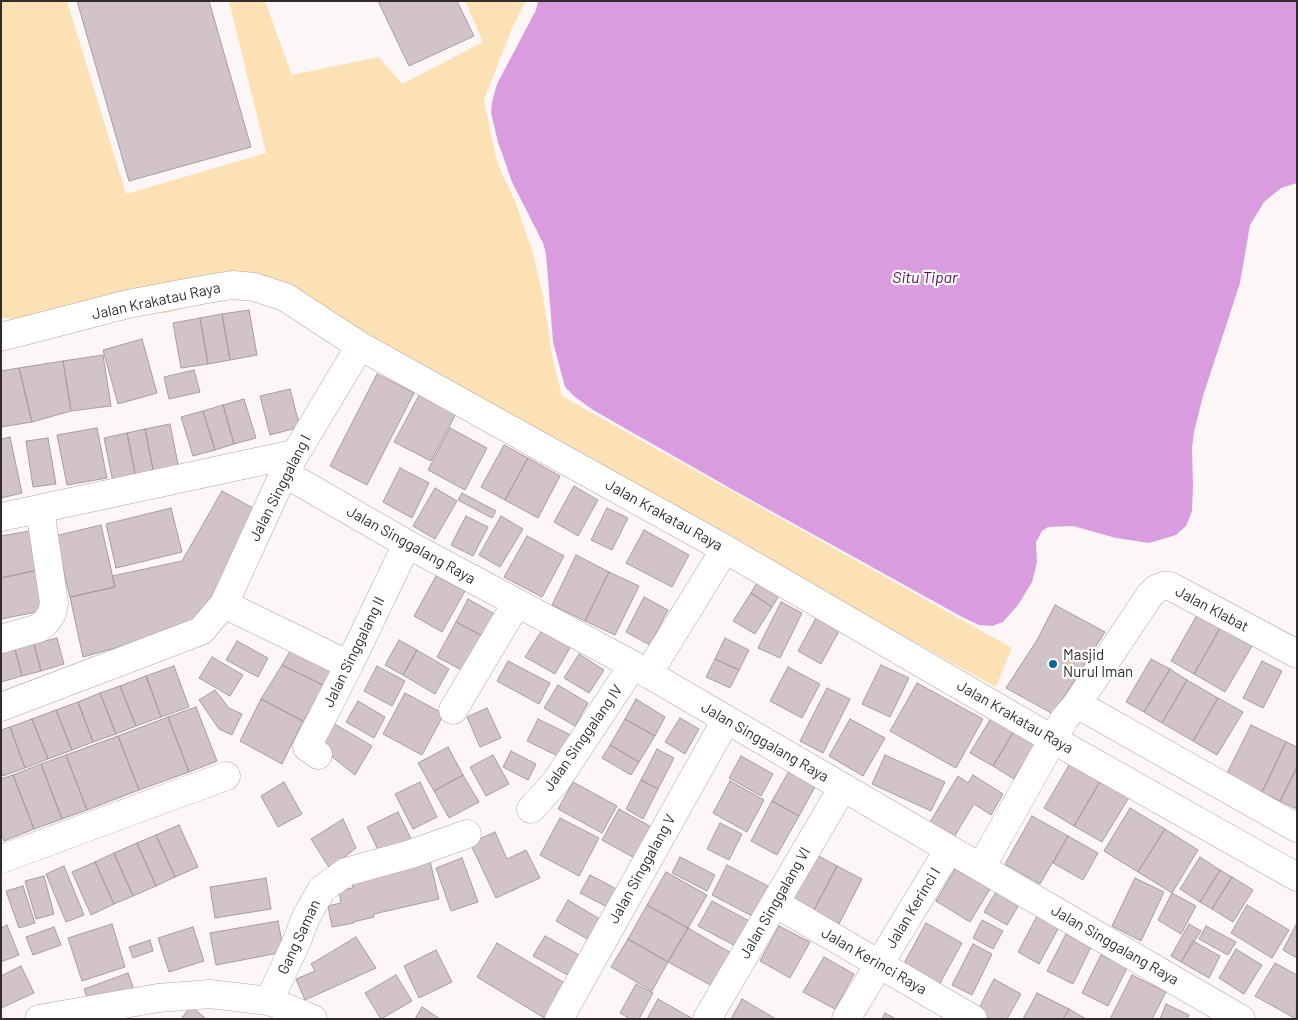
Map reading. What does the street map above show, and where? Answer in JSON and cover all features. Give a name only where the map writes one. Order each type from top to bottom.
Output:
[{"type":"street","name":"Jalan Krakatau Raya","points":[[1,337],[128,304],[233,285],[254,287],[285,297],[360,346],[725,549],[1052,739],[1297,877]]},
{"type":"street","name":"Jalan Singgalang I","points":[[1,707],[201,631],[224,604],[289,464],[360,346]]},
{"type":"street","points":[[1,517],[289,464]]},
{"type":"street","name":"Jalan Singgalang Raya","points":[[289,464],[407,544],[641,670],[1241,1019]]},
{"type":"street","points":[[1,639],[39,628],[52,613],[54,603],[40,509]]},
{"type":"street","name":"Jalan Singgalang II","points":[[318,755],[308,747],[407,544]]},
{"type":"street","name":"Jalan Singgalang IV","points":[[531,809],[554,783],[641,670],[725,549]]},
{"type":"street","name":"Jalan Klabat","points":[[981,867],[1068,713],[1077,704],[1150,595],[1156,589],[1170,586],[1297,654]]},
{"type":"street","points":[[224,604],[349,665]]},
{"type":"street","points":[[453,710],[516,604]]},
{"type":"street","points":[[1077,704],[1297,828]]},
{"type":"street","name":"Jalan Singgalang V","points":[[559,1019],[726,720]]},
{"type":"street","points":[[1,859],[226,776]]},
{"type":"street","name":"Jalan Singgalang VI","points":[[707,1019],[843,787]]},
{"type":"street","name":"Gang Saman","points":[[269,1001],[306,917],[322,890],[346,872],[364,868],[467,834]]},
{"type":"street","name":"Jalan Kerinci I","points":[[846,1019],[949,849]]},
{"type":"street","name":"Jalan Kerinci Raya","points":[[775,903],[973,1019]]},
{"type":"street","points":[[39,1019],[158,998],[210,994],[269,1001],[313,1019]]},
{"type":"shaded area","points":[[1,1],[67,1],[126,194],[266,153],[229,1],[265,1],[292,75],[379,57],[402,84],[483,42],[465,1],[526,1],[512,28],[484,100],[497,162],[515,201],[533,253],[543,296],[553,360],[562,396],[1012,648],[996,687],[397,358],[293,290],[230,295],[166,313],[113,313],[24,319],[1,318]]},
{"type":"water","name":"Situ Tipar","points":[[538,1],[1297,1],[1297,183],[1281,188],[1264,202],[1250,225],[1240,283],[1203,396],[1194,432],[1192,448],[1192,511],[1186,526],[1176,535],[1149,543],[1116,538],[1073,526],[1048,527],[1042,531],[1036,542],[1037,562],[1032,582],[1018,605],[1003,622],[992,626],[979,625],[735,491],[593,410],[575,397],[565,387],[553,342],[546,254],[543,243],[512,182],[498,142],[491,113],[497,84],[536,10]]},
{"type":"building","points":[[77,1],[209,1],[251,147],[129,181]]},
{"type":"building","points":[[378,1],[457,1],[474,36],[409,66]]},
{"type":"building","points":[[249,310],[257,355],[230,360],[222,314]]},
{"type":"building","points":[[222,314],[230,360],[208,364],[200,318]]},
{"type":"building","points":[[200,318],[208,364],[181,368],[173,323]]},
{"type":"building","points":[[142,339],[157,393],[118,404],[103,350]]},
{"type":"building","points":[[103,355],[111,406],[71,411],[63,361]]},
{"type":"building","points":[[63,361],[71,411],[32,422],[19,368]]},
{"type":"building","points":[[19,368],[32,422],[1,427],[1,371]]},
{"type":"building","points":[[194,370],[200,392],[169,399],[164,377]]},
{"type":"building","points":[[377,374],[414,393],[367,485],[330,466]]},
{"type":"building","points":[[423,388],[459,408],[431,461],[394,442]]},
{"type":"building","points":[[290,389],[300,427],[270,435],[260,396]]},
{"type":"building","points":[[244,399],[256,438],[234,444],[223,405]]},
{"type":"building","points":[[223,405],[234,444],[215,450],[203,411]]},
{"type":"building","points":[[203,411],[215,450],[193,456],[181,417]]},
{"type":"building","points":[[170,424],[179,469],[154,474],[145,429]]},
{"type":"building","points":[[97,428],[107,478],[67,485],[57,435]]},
{"type":"building","points":[[450,428],[487,448],[465,490],[428,470]]},
{"type":"building","points":[[145,429],[154,474],[136,478],[127,433]]},
{"type":"building","points":[[127,433],[136,478],[113,482],[104,438]]},
{"type":"building","points":[[10,437],[22,493],[1,498],[1,439]]},
{"type":"building","points":[[48,438],[56,484],[33,487],[26,441]]},
{"type":"building","points":[[504,445],[528,458],[505,500],[481,487]]},
{"type":"building","points":[[528,458],[560,476],[538,518],[505,500]]},
{"type":"building","points":[[400,468],[429,483],[412,518],[383,502]]},
{"type":"building","points":[[574,486],[598,500],[578,536],[554,522]]},
{"type":"building","points":[[435,488],[457,501],[435,539],[413,526]]},
{"type":"building","points":[[222,491],[262,513],[207,622],[83,657],[70,597],[115,587],[112,576],[182,561]]},
{"type":"building","points":[[462,493],[496,511],[492,518],[458,500]]},
{"type":"building","points":[[171,508],[182,552],[116,568],[106,524]]},
{"type":"building","points":[[607,508],[628,518],[612,550],[591,540]]},
{"type":"building","points":[[466,516],[488,527],[473,556],[451,545]]},
{"type":"building","points":[[501,516],[523,529],[500,567],[479,555]]},
{"type":"building","points":[[101,525],[115,587],[70,597],[55,536]]},
{"type":"building","points":[[644,530],[689,555],[672,587],[626,563]]},
{"type":"building","points":[[30,531],[38,570],[1,578],[1,536]]},
{"type":"building","points":[[527,536],[564,556],[542,597],[504,577]]},
{"type":"building","points":[[576,555],[609,572],[585,621],[552,605]]},
{"type":"building","points":[[38,570],[47,610],[1,619],[1,578]]},
{"type":"building","points":[[609,572],[639,586],[615,635],[585,621]]},
{"type":"building","points":[[436,576],[465,591],[442,632],[414,616]]},
{"type":"building","points":[[760,577],[782,591],[772,607],[751,593]]},
{"type":"building","points":[[751,593],[772,607],[755,634],[733,621]]},
{"type":"building","points":[[644,597],[668,610],[650,645],[626,632]]},
{"type":"building","points":[[468,599],[502,618],[490,640],[456,622]]},
{"type":"building","points":[[781,602],[802,613],[780,658],[758,648]]},
{"type":"building","name":"Masjid Nurul Iman","points":[[1055,605],[1105,632],[1053,714],[1006,688],[1037,640]]},
{"type":"building","points":[[1197,615],[1220,628],[1194,674],[1171,661]]},
{"type":"building","points":[[816,618],[839,631],[821,664],[798,651]]},
{"type":"building","points":[[456,622],[490,640],[471,675],[437,657]]},
{"type":"building","points":[[547,622],[575,639],[555,674],[525,657]]},
{"type":"building","points":[[1220,628],[1252,646],[1225,692],[1194,674]]},
{"type":"building","points":[[57,638],[64,664],[41,671],[34,644]]},
{"type":"building","points":[[725,638],[749,650],[739,670],[715,659]]},
{"type":"building","points":[[399,640],[417,650],[403,675],[385,665]]},
{"type":"building","points":[[237,641],[268,658],[258,677],[226,660]]},
{"type":"building","points":[[34,644],[41,671],[22,676],[15,649]]},
{"type":"building","points":[[292,648],[335,670],[325,686],[282,665]]},
{"type":"building","points":[[15,649],[22,676],[1,682],[1,653]]},
{"type":"building","points":[[417,650],[449,669],[435,694],[403,675]]},
{"type":"building","points":[[579,654],[604,670],[589,693],[564,678]]},
{"type":"building","points":[[212,657],[243,675],[230,696],[199,678]]},
{"type":"building","points":[[715,659],[739,670],[730,688],[706,677]]},
{"type":"building","points":[[1151,659],[1170,669],[1144,712],[1126,702]]},
{"type":"building","points":[[508,661],[550,683],[539,704],[497,681]]},
{"type":"building","points":[[1262,661],[1282,671],[1263,708],[1243,698]]},
{"type":"building","points":[[282,665],[325,686],[303,721],[261,699]]},
{"type":"building","points":[[881,665],[909,678],[890,717],[862,704]]},
{"type":"building","points":[[174,666],[189,707],[161,717],[146,676]]},
{"type":"building","points":[[377,666],[405,681],[392,706],[364,691]]},
{"type":"building","points":[[788,667],[820,684],[802,718],[770,701]]},
{"type":"building","points":[[1170,669],[1187,680],[1162,723],[1144,712]]},
{"type":"building","points":[[146,676],[161,717],[136,726],[120,686]]},
{"type":"building","points":[[1187,680],[1218,698],[1193,741],[1162,723]]},
{"type":"building","points":[[917,683],[983,719],[956,768],[890,731]]},
{"type":"building","points":[[558,685],[588,703],[575,726],[544,708]]},
{"type":"building","points":[[120,686],[136,726],[116,734],[100,693]]},
{"type":"building","points":[[827,688],[850,699],[823,753],[800,741]]},
{"type":"building","points":[[215,690],[229,708],[242,714],[232,735],[219,729],[199,700]]},
{"type":"building","points":[[100,693],[116,734],[93,742],[78,702]]},
{"type":"building","points":[[405,693],[444,714],[422,755],[383,734]]},
{"type":"building","points":[[1218,698],[1243,712],[1217,755],[1193,741]]},
{"type":"building","points":[[261,699],[303,721],[282,764],[240,741]]},
{"type":"building","points":[[636,699],[665,717],[655,736],[625,719]]},
{"type":"building","points":[[358,701],[385,717],[374,738],[346,722]]},
{"type":"building","points":[[78,702],[93,742],[72,750],[56,710]]},
{"type":"building","points":[[196,707],[217,761],[189,772],[168,717]]},
{"type":"building","points":[[487,708],[501,738],[480,747],[467,717]]},
{"type":"building","points":[[56,710],[72,750],[48,759],[32,719]]},
{"type":"building","points":[[994,713],[1017,726],[993,766],[970,753]]},
{"type":"building","points":[[168,717],[189,772],[139,790],[118,736]]},
{"type":"building","points":[[680,718],[699,729],[685,754],[665,742]]},
{"type":"building","points":[[32,719],[48,759],[25,768],[10,727]]},
{"type":"building","points":[[538,719],[575,737],[564,759],[527,741]]},
{"type":"building","points":[[625,719],[655,736],[639,762],[610,745]]},
{"type":"building","points":[[850,719],[885,738],[863,776],[829,756]]},
{"type":"building","points":[[328,720],[372,746],[355,775],[316,744]]},
{"type":"building","points":[[1251,725],[1286,742],[1262,792],[1226,775]]},
{"type":"building","points":[[1017,726],[1038,738],[1014,779],[993,766]]},
{"type":"building","points":[[10,727],[25,768],[3,776],[1,770],[1,730]]},
{"type":"building","points":[[118,736],[139,790],[87,810],[66,755]]},
{"type":"building","points":[[1286,742],[1297,747],[1297,767],[1280,801],[1262,792]]},
{"type":"building","points":[[610,745],[639,762],[631,775],[602,758]]},
{"type":"building","points":[[448,747],[463,775],[434,791],[418,763]]},
{"type":"building","points":[[657,749],[674,758],[658,789],[641,780]]},
{"type":"building","points":[[511,751],[536,764],[528,780],[503,767]]},
{"type":"building","points":[[66,755],[87,810],[62,819],[41,764]]},
{"type":"building","points":[[493,755],[509,784],[486,796],[470,767]]},
{"type":"building","points":[[885,755],[945,782],[931,811],[872,784]]},
{"type":"building","points":[[741,756],[773,774],[761,796],[729,778]]},
{"type":"building","points":[[1072,760],[1102,778],[1074,826],[1044,808]]},
{"type":"building","points":[[41,764],[62,819],[34,829],[13,775]]},
{"type":"building","points":[[1297,767],[1297,809],[1280,801]]},
{"type":"building","points":[[789,771],[816,785],[799,816],[772,801]]},
{"type":"building","points":[[13,775],[34,829],[4,841],[1,833],[1,779]]},
{"type":"building","points":[[463,775],[479,802],[449,818],[434,791]]},
{"type":"building","points":[[973,775],[1003,794],[991,815],[974,804],[954,837],[930,822],[958,776],[968,783]]},
{"type":"building","points":[[1102,778],[1131,794],[1102,842],[1074,826]]},
{"type":"building","points":[[641,780],[658,789],[643,819],[626,809]]},
{"type":"building","points":[[730,781],[764,800],[747,832],[713,813]]},
{"type":"building","points":[[284,782],[302,814],[278,827],[261,796]]},
{"type":"building","points":[[420,782],[437,817],[413,829],[395,794]]},
{"type":"building","points":[[573,782],[617,806],[602,833],[558,809]]},
{"type":"building","points":[[772,801],[799,816],[777,855],[751,841]]},
{"type":"building","points":[[1130,808],[1165,829],[1138,872],[1104,851]]},
{"type":"building","points":[[619,809],[655,829],[638,860],[602,840]]},
{"type":"building","points":[[398,812],[414,845],[383,860],[367,827]]},
{"type":"building","points":[[1032,816],[1068,836],[1040,884],[1005,864]]},
{"type":"building","points":[[560,818],[599,838],[579,876],[540,855]]},
{"type":"building","points":[[343,819],[356,848],[330,869],[311,839]]},
{"type":"building","points":[[720,823],[742,834],[729,860],[707,849]]},
{"type":"building","points":[[179,825],[198,867],[175,877],[156,835]]},
{"type":"building","points":[[1165,829],[1198,850],[1172,893],[1138,872]]},
{"type":"building","points":[[495,832],[507,859],[526,850],[540,878],[496,898],[470,843]]},
{"type":"building","points":[[156,835],[175,877],[156,886],[137,843]]},
{"type":"building","points":[[1068,836],[1098,853],[1083,880],[1053,863]]},
{"type":"building","points":[[137,843],[156,886],[133,896],[114,853]]},
{"type":"building","points":[[114,853],[133,896],[114,904],[95,862]]},
{"type":"building","points":[[815,854],[837,866],[814,910],[791,898]]},
{"type":"building","points":[[680,857],[715,875],[707,891],[672,873]]},
{"type":"building","points":[[1200,857],[1220,870],[1200,902],[1180,889]]},
{"type":"building","points":[[462,858],[478,902],[451,911],[436,868]]},
{"type":"building","points":[[430,861],[439,899],[374,914],[374,917],[332,927],[328,906],[341,903],[339,891],[353,888],[351,879]]},
{"type":"building","points":[[95,862],[114,904],[91,915],[72,872]]},
{"type":"building","points":[[727,865],[772,888],[756,918],[712,895]]},
{"type":"building","points":[[64,866],[84,915],[66,922],[46,874]]},
{"type":"building","points":[[837,866],[862,879],[839,924],[814,910]]},
{"type":"building","points":[[955,869],[990,889],[970,922],[936,901]]},
{"type":"building","points":[[1220,870],[1232,877],[1212,909],[1200,902]]},
{"type":"building","points":[[666,872],[707,895],[688,928],[647,905]]},
{"type":"building","points":[[590,875],[626,894],[617,912],[580,893]]},
{"type":"building","points":[[44,876],[54,914],[36,919],[25,881]]},
{"type":"building","points":[[1232,877],[1253,890],[1233,922],[1212,909]]},
{"type":"building","points":[[266,878],[271,909],[215,918],[210,887]]},
{"type":"building","points":[[1135,878],[1164,892],[1141,941],[1112,926]]},
{"type":"building","points":[[23,886],[35,923],[19,928],[6,891]]},
{"type":"building","points":[[996,892],[1019,905],[1007,925],[984,912]]},
{"type":"building","points":[[1172,893],[1196,906],[1181,934],[1158,920]]},
{"type":"building","points":[[568,900],[608,924],[596,944],[556,921]]},
{"type":"building","points":[[712,901],[755,924],[741,949],[698,926]]},
{"type":"building","points":[[647,905],[688,928],[668,962],[628,939]]},
{"type":"building","points":[[1247,905],[1289,930],[1272,958],[1231,933]]},
{"type":"building","points":[[1037,916],[1059,927],[1039,964],[1018,952]]},
{"type":"building","points":[[982,920],[1003,931],[993,949],[973,938]]},
{"type":"building","points":[[278,921],[284,952],[216,965],[210,933]]},
{"type":"building","points":[[926,923],[962,943],[938,987],[902,967]]},
{"type":"building","points":[[1297,923],[1297,958],[1283,950]]},
{"type":"building","points":[[112,924],[125,967],[82,981],[68,938]]},
{"type":"building","points":[[1189,924],[1201,931],[1181,962],[1171,956]]},
{"type":"building","points":[[7,925],[19,955],[1,962],[1,928]]},
{"type":"building","points":[[779,926],[810,942],[790,978],[760,961]]},
{"type":"building","points":[[1206,926],[1236,942],[1228,955],[1199,939]]},
{"type":"building","points":[[54,927],[61,945],[33,955],[26,937]]},
{"type":"building","points":[[193,927],[204,961],[169,972],[158,938]]},
{"type":"building","points":[[688,928],[733,954],[714,987],[668,962]]},
{"type":"building","points":[[1066,934],[1091,947],[1073,984],[1047,971]]},
{"type":"building","points":[[545,936],[585,958],[573,978],[533,956]]},
{"type":"building","points":[[356,937],[376,968],[305,1000],[296,979],[315,971],[311,964]]},
{"type":"building","points":[[628,939],[668,962],[652,991],[611,967]]},
{"type":"building","points":[[150,940],[153,951],[133,958],[129,947]]},
{"type":"building","points":[[1193,941],[1220,956],[1209,978],[1181,962]]},
{"type":"building","points":[[497,943],[568,985],[546,1019],[477,977]]},
{"type":"building","points":[[973,944],[992,954],[972,995],[952,985]]},
{"type":"building","points":[[1236,949],[1262,965],[1244,994],[1219,978]]},
{"type":"building","points":[[436,950],[452,982],[419,998],[404,966]]},
{"type":"building","points":[[1101,955],[1127,968],[1108,1006],[1082,993]]},
{"type":"building","points":[[824,957],[854,974],[835,1009],[803,992]]},
{"type":"building","points":[[1275,963],[1297,975],[1296,1019],[1255,996]]},
{"type":"building","points":[[21,966],[34,993],[1,1008],[1,976]]},
{"type":"building","points":[[128,973],[134,990],[90,1005],[84,989]]},
{"type":"building","points":[[396,975],[412,1001],[381,1019],[365,993]]},
{"type":"building","points":[[1132,975],[1166,992],[1152,1019],[1110,1019]]},
{"type":"building","points":[[994,979],[1021,994],[1007,1019],[990,1019],[977,1012]]},
{"type":"building","points":[[636,984],[653,993],[639,1019],[630,1019],[620,1013]]},
{"type":"building","points":[[1037,993],[1069,1009],[1063,1019],[1023,1019]]},
{"type":"building","points":[[658,999],[693,1019],[647,1019]]},
{"type":"building","points":[[742,999],[776,1019],[731,1019]]},
{"type":"building","points":[[1166,1004],[1189,1015],[1187,1019],[1160,1019]]},
{"type":"building","points":[[191,1006],[206,1019],[181,1019]]},
{"type":"building","points":[[422,1007],[440,1019],[415,1019]]},
{"type":"building","points":[[1069,1009],[1086,1019],[1063,1019]]},
{"type":"building","points":[[885,1013],[896,1019],[882,1019]]},
{"type":"place","name":"Masjid Nurul Iman","points":[[1053,664]]}]
